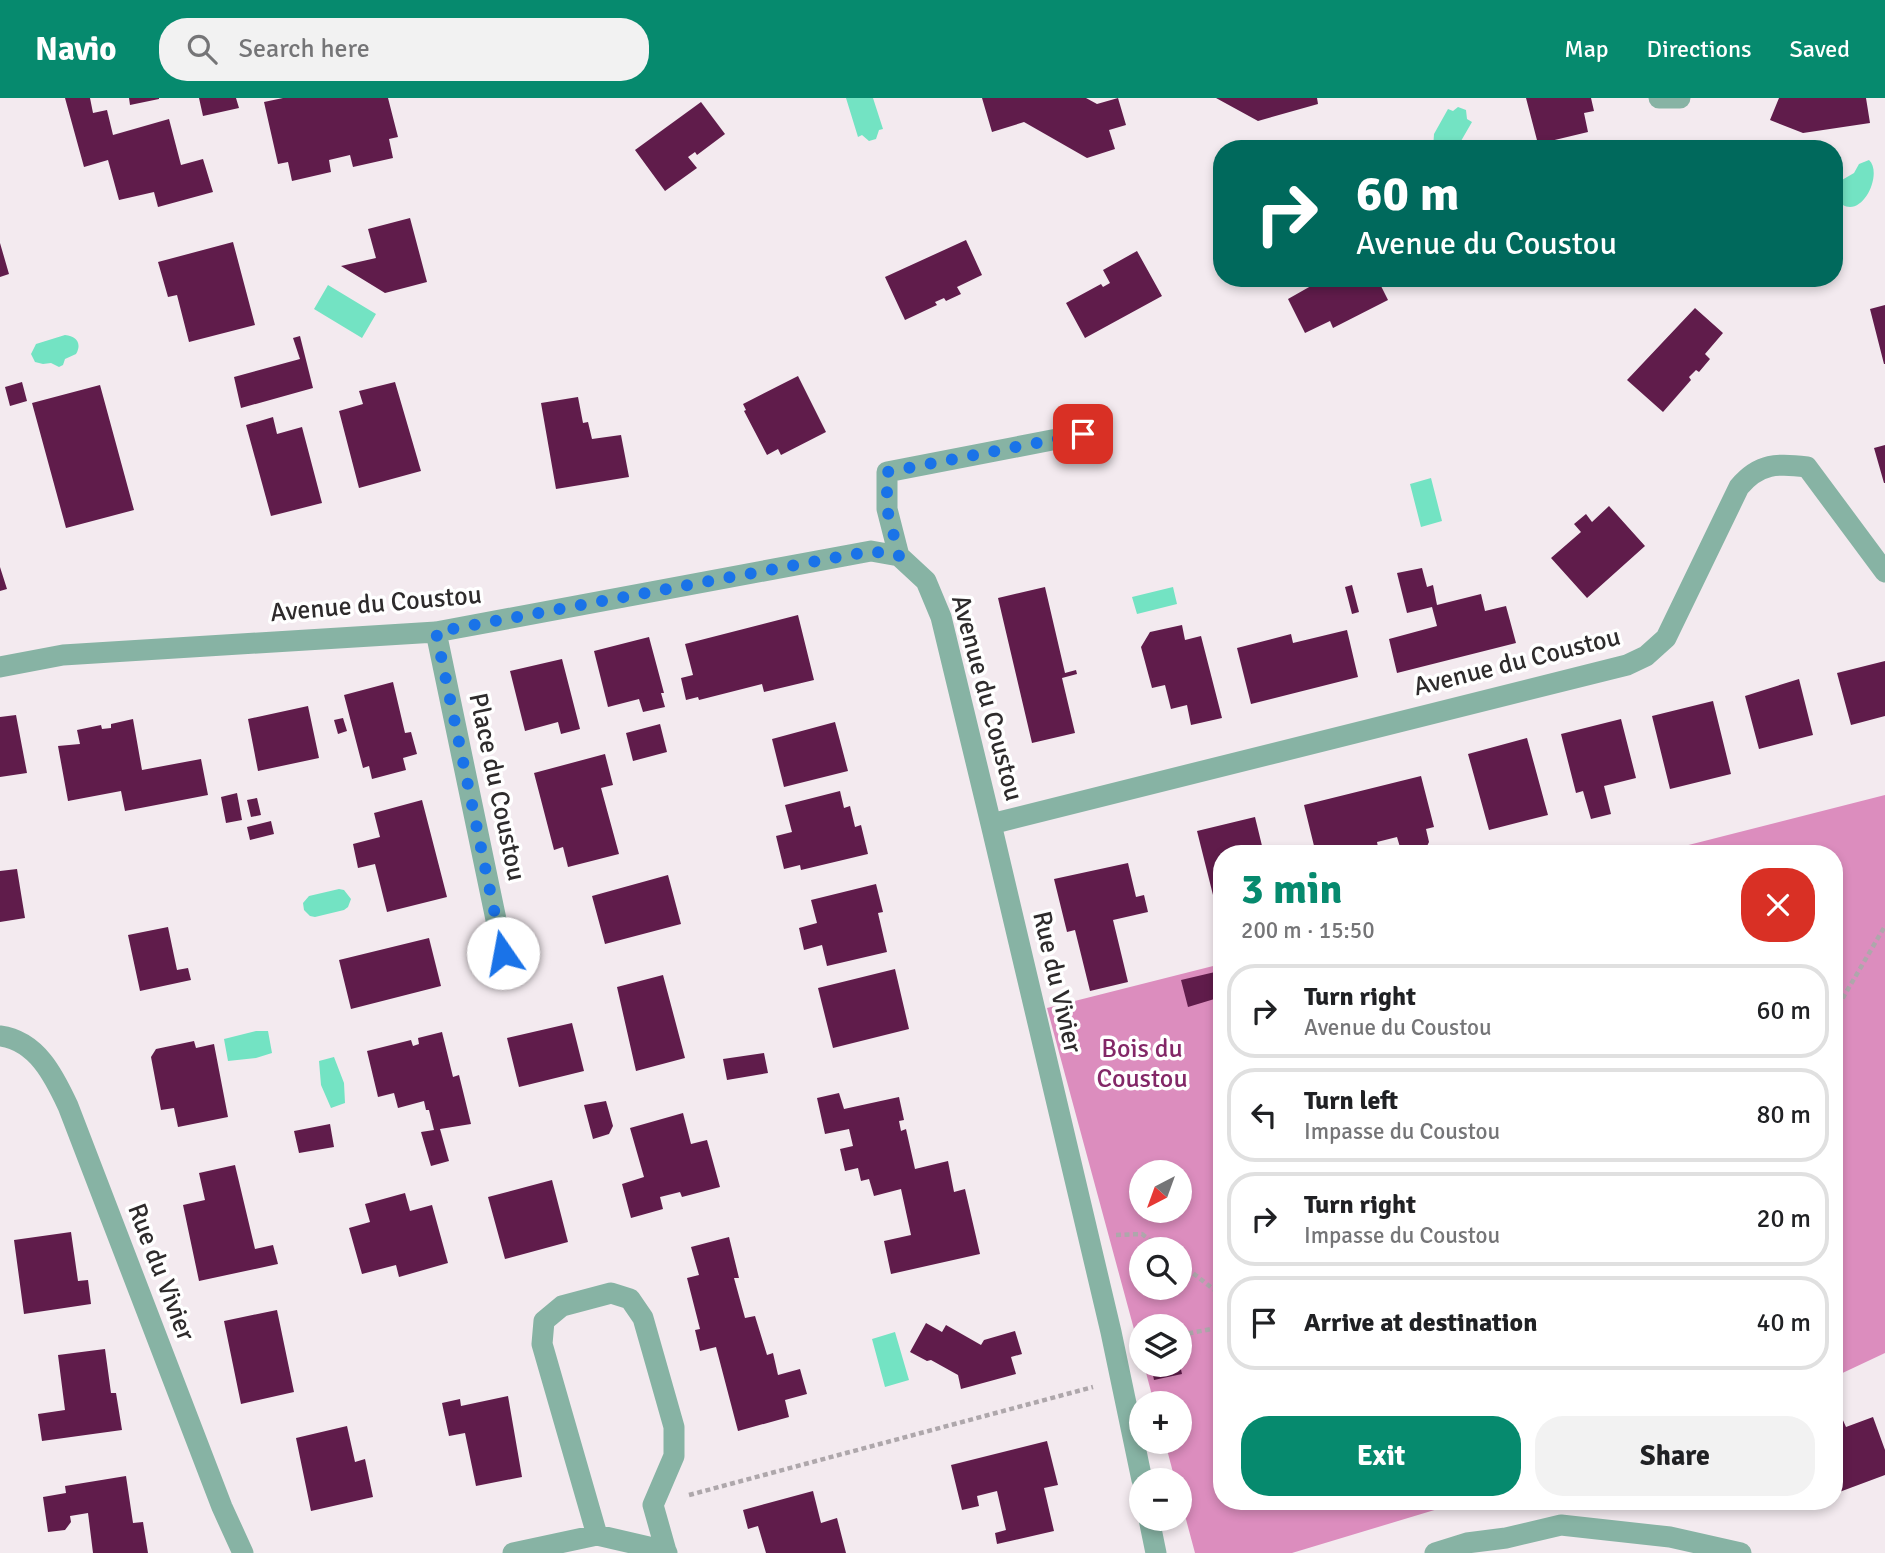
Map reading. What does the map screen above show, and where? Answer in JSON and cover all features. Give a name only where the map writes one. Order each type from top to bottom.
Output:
[{"type":"street","points":[[1659,98],[1681,98]]},
{"type":"street","points":[[899,556],[887,509],[887,472],[1083,434]]},
{"type":"street","name":"Avenue du Coustou","points":[[0,667],[63,654],[436,632],[871,551],[899,556],[926,581],[941,617],[991,824],[1627,665],[1646,656],[1666,638],[1740,487],[1749,475],[1766,466],[1786,464],[1807,467],[1885,572]]},
{"type":"street","name":"Place du Coustou","points":[[436,632],[503,953]]},
{"type":"street","name":"Rue du Vivier","points":[[991,824],[1088,1235],[1139,1468]]},
{"type":"street","name":"Rue du Vivier","points":[[0,1036],[9,1037],[32,1049],[52,1072],[68,1106],[222,1507],[243,1553]]},
{"type":"street","points":[[513,1553],[597,1535],[666,1552],[653,1505],[674,1456],[674,1427],[643,1318],[630,1299],[611,1293],[562,1306],[544,1321],[542,1343],[597,1535]]},
{"type":"street","points":[[1435,1553],[1469,1548],[1561,1525],[1670,1537],[1741,1553]]},
{"type":"street","points":[[1151,1531],[1156,1553]]},
{"type":"path","points":[[1843,998],[1885,926]]},
{"type":"path","points":[[1088,1235],[1142,1234],[1146,1237]]},
{"type":"path","points":[[1192,1272],[1213,1289]]},
{"type":"path","points":[[1192,1333],[1213,1329]]},
{"type":"path","points":[[653,1505],[1121,1380]]},
{"type":"green space","points":[[1885,795],[1885,1353],[1843,1373],[1843,845],[1688,845]]},
{"type":"green space","name":"Bois du Coustou","points":[[1213,966],[1213,1510],[1434,1510],[1292,1553],[1195,1553],[1189,1531],[1192,1531],[1192,1468],[1172,1468],[1168,1454],[1192,1454],[1192,1391],[1151,1391],[1147,1377],[1192,1377],[1192,1314],[1130,1314],[1047,1008]]},
{"type":"shaded area","points":[[846,98],[873,98],[883,129],[879,130],[876,139],[869,141],[862,135],[858,137]]},
{"type":"shaded area","points":[[1458,107],[1466,110],[1467,119],[1472,122],[1462,140],[1434,140],[1434,134],[1448,109],[1453,111]]},
{"type":"shaded area","points":[[1869,160],[1873,167],[1871,187],[1860,203],[1852,207],[1843,205],[1843,179],[1854,173],[1859,164]]},
{"type":"shaded area","points":[[328,285],[376,314],[362,338],[314,309]]},
{"type":"shaded area","points":[[65,335],[77,341],[76,354],[65,359],[59,367],[51,363],[35,362],[31,354],[36,344]]},
{"type":"shaded area","points":[[1431,478],[1442,521],[1421,527],[1410,484]]},
{"type":"shaded area","points":[[1173,587],[1177,604],[1137,614],[1132,597]]},
{"type":"shaded area","points":[[344,890],[351,899],[344,910],[315,917],[304,910],[303,903],[309,896]]},
{"type":"shaded area","points":[[256,1031],[268,1031],[272,1053],[228,1061],[224,1039]]},
{"type":"shaded area","points":[[334,1057],[344,1083],[345,1103],[331,1108],[321,1085],[319,1061]]},
{"type":"shaded area","points":[[895,1332],[909,1380],[885,1387],[872,1339]]},
{"type":"building","points":[[65,98],[90,98],[93,113],[107,110],[113,135],[169,119],[181,165],[203,159],[213,192],[158,207],[154,192],[119,200],[108,160],[84,167]]},
{"type":"building","points":[[129,98],[159,98],[159,99],[130,105]]},
{"type":"building","points":[[199,98],[236,98],[239,108],[203,116]]},
{"type":"building","points":[[283,98],[388,98],[398,137],[389,139],[393,158],[353,167],[350,155],[329,160],[331,172],[292,181],[288,162],[278,164],[264,102]]},
{"type":"building","points":[[982,98],[1086,98],[1097,104],[1118,98],[1126,125],[1109,130],[1115,149],[1087,158],[1024,122],[992,132]]},
{"type":"building","points":[[1216,98],[1317,98],[1318,104],[1258,121]]},
{"type":"building","points":[[1526,98],[1591,98],[1594,111],[1584,113],[1588,132],[1555,140],[1537,140]]},
{"type":"building","points":[[1779,98],[1866,98],[1870,123],[1803,133],[1770,120]]},
{"type":"building","points":[[701,102],[725,134],[697,155],[695,152],[688,157],[697,168],[665,191],[635,150]]},
{"type":"building","points":[[410,218],[427,282],[385,293],[341,266],[376,258],[368,229]]},
{"type":"building","points":[[966,240],[982,275],[957,287],[961,294],[946,301],[944,298],[935,302],[937,305],[905,320],[885,277]]},
{"type":"building","points":[[233,242],[255,325],[189,342],[177,295],[168,297],[158,262]]},
{"type":"building","points":[[0,243],[9,274],[0,277]]},
{"type":"building","points":[[1137,251],[1162,296],[1085,338],[1066,303],[1101,284],[1103,287],[1110,283],[1103,270]]},
{"type":"building","points":[[1309,287],[1382,287],[1388,300],[1333,328],[1330,321],[1305,333],[1288,299]]},
{"type":"building","points":[[1885,305],[1885,364],[1884,364],[1870,309]]},
{"type":"building","points":[[1695,308],[1723,333],[1705,354],[1710,359],[1699,372],[1696,370],[1689,377],[1691,380],[1663,412],[1627,380]]},
{"type":"building","points":[[300,336],[313,388],[241,408],[234,377],[300,359],[293,338]]},
{"type":"building","points":[[798,376],[826,432],[781,455],[778,449],[767,455],[743,404]]},
{"type":"building","points":[[22,382],[27,401],[10,406],[5,387]]},
{"type":"building","points":[[395,382],[421,471],[359,488],[339,411],[363,404],[359,391]]},
{"type":"building","points":[[100,385],[134,510],[66,528],[32,403]]},
{"type":"building","points":[[578,397],[583,423],[588,422],[592,439],[621,435],[629,477],[556,489],[541,403]]},
{"type":"building","points":[[273,417],[277,434],[302,427],[322,503],[271,516],[246,425]]},
{"type":"building","points":[[1885,445],[1885,483],[1884,483],[1874,448]]},
{"type":"building","points":[[1609,506],[1645,546],[1587,598],[1551,558],[1581,532],[1574,524],[1586,514],[1592,522]]},
{"type":"building","points":[[0,567],[7,589],[0,591]]},
{"type":"building","points":[[1422,568],[1427,587],[1433,585],[1437,605],[1481,594],[1485,611],[1506,606],[1516,643],[1397,673],[1389,639],[1437,626],[1432,607],[1407,613],[1397,573]]},
{"type":"building","points":[[1352,585],[1359,612],[1352,614],[1345,587]]},
{"type":"building","points":[[1045,587],[1065,673],[1076,670],[1077,674],[1062,678],[1075,733],[1032,743],[998,598]]},
{"type":"building","points":[[798,615],[814,680],[764,692],[762,684],[699,700],[698,697],[686,700],[681,678],[693,675],[685,644]]},
{"type":"building","points":[[1182,625],[1185,640],[1201,636],[1222,718],[1191,725],[1187,705],[1171,709],[1165,685],[1152,688],[1141,647],[1150,632]]},
{"type":"building","points":[[1347,630],[1358,677],[1251,704],[1237,648],[1291,634],[1293,643]]},
{"type":"building","points":[[649,637],[664,693],[661,693],[665,707],[643,712],[639,699],[608,707],[594,651]]},
{"type":"building","points":[[562,659],[580,729],[561,734],[558,722],[525,731],[510,671]]},
{"type":"building","points":[[1885,661],[1885,716],[1851,725],[1837,673]]},
{"type":"building","points":[[1799,679],[1813,735],[1759,749],[1745,696]]},
{"type":"building","points":[[393,682],[405,733],[411,732],[417,754],[403,758],[406,770],[372,779],[369,766],[363,768],[344,695]]},
{"type":"building","points":[[1713,701],[1731,774],[1670,789],[1652,716]]},
{"type":"building","points":[[308,706],[319,758],[258,771],[248,719]]},
{"type":"building","points":[[16,715],[27,773],[0,777],[0,717]]},
{"type":"building","points":[[343,718],[347,731],[338,734],[334,720]]},
{"type":"building","points":[[133,719],[142,770],[201,759],[208,795],[125,811],[121,791],[68,801],[58,746],[80,744],[77,730],[101,725],[102,729],[111,728],[111,724]]},
{"type":"building","points":[[1621,719],[1636,778],[1604,786],[1611,814],[1591,819],[1583,791],[1576,793],[1561,734]]},
{"type":"building","points":[[835,722],[848,771],[784,787],[772,739]]},
{"type":"building","points":[[660,724],[667,752],[633,761],[626,733]]},
{"type":"building","points":[[1527,738],[1548,815],[1489,830],[1468,754]]},
{"type":"building","points":[[605,754],[613,785],[601,788],[619,854],[568,867],[563,847],[554,850],[534,773]]},
{"type":"building","points":[[1421,776],[1434,827],[1426,829],[1428,845],[1399,845],[1397,837],[1377,842],[1378,845],[1314,845],[1304,805]]},
{"type":"building","points":[[840,791],[844,808],[850,806],[855,827],[861,825],[868,854],[801,870],[800,865],[784,869],[776,836],[792,832],[785,805]]},
{"type":"building","points":[[237,793],[242,820],[226,823],[221,797]]},
{"type":"building","points":[[257,798],[261,815],[251,817],[247,800]]},
{"type":"building","points":[[422,800],[447,897],[387,912],[375,864],[358,868],[353,844],[380,837],[374,813]]},
{"type":"building","points":[[1255,817],[1262,845],[1213,845],[1213,895],[1197,831]]},
{"type":"building","points":[[271,821],[274,834],[250,840],[247,827]]},
{"type":"building","points":[[1128,863],[1136,897],[1144,895],[1148,912],[1113,920],[1128,982],[1090,991],[1075,930],[1067,932],[1054,879]]},
{"type":"building","points":[[17,869],[25,918],[0,922],[0,871]]},
{"type":"building","points":[[668,875],[681,924],[605,944],[592,896]]},
{"type":"building","points":[[876,884],[883,912],[878,913],[887,952],[827,966],[822,945],[804,950],[799,928],[817,923],[811,900]]},
{"type":"building","points":[[168,927],[177,970],[188,968],[191,980],[140,991],[128,935]]},
{"type":"building","points":[[429,938],[441,986],[351,1009],[339,960]]},
{"type":"building","points":[[895,969],[909,1029],[833,1048],[818,988]]},
{"type":"building","points":[[1213,972],[1213,999],[1188,1007],[1181,980]]},
{"type":"building","points":[[663,975],[685,1058],[636,1071],[617,987]]},
{"type":"building","points":[[572,1023],[584,1071],[519,1087],[507,1038]]},
{"type":"building","points":[[442,1032],[453,1077],[459,1075],[471,1124],[440,1129],[449,1161],[431,1166],[421,1132],[434,1130],[424,1101],[398,1108],[394,1093],[378,1097],[367,1051],[411,1040],[413,1046],[419,1044],[418,1038]]},
{"type":"building","points":[[194,1041],[196,1048],[214,1044],[228,1117],[178,1127],[174,1108],[161,1110],[151,1057],[156,1049]]},
{"type":"building","points":[[764,1053],[768,1073],[727,1080],[723,1059]]},
{"type":"building","points":[[839,1093],[844,1109],[899,1097],[904,1120],[899,1121],[901,1131],[906,1129],[915,1169],[948,1161],[954,1192],[965,1189],[980,1254],[891,1274],[884,1241],[911,1235],[901,1189],[874,1196],[869,1179],[861,1181],[858,1168],[845,1171],[840,1149],[853,1146],[849,1129],[825,1134],[817,1098]]},
{"type":"building","points":[[606,1101],[613,1126],[609,1134],[593,1139],[584,1105]]},
{"type":"building","points":[[683,1113],[691,1144],[707,1140],[720,1187],[682,1197],[680,1192],[660,1197],[663,1209],[631,1218],[622,1184],[644,1177],[630,1128]]},
{"type":"building","points":[[330,1124],[334,1147],[299,1153],[294,1131]]},
{"type":"building","points":[[235,1165],[255,1249],[273,1245],[278,1264],[199,1281],[183,1205],[205,1200],[199,1173]]},
{"type":"building","points":[[552,1180],[568,1242],[505,1259],[488,1197]]},
{"type":"building","points":[[405,1193],[410,1211],[432,1205],[448,1263],[399,1277],[396,1265],[362,1274],[349,1228],[370,1222],[365,1204]]},
{"type":"building","points":[[71,1232],[78,1281],[88,1280],[91,1304],[24,1314],[14,1240]]},
{"type":"building","points":[[729,1237],[739,1278],[734,1278],[745,1318],[755,1316],[767,1355],[773,1353],[778,1375],[800,1369],[807,1394],[785,1400],[789,1417],[738,1431],[716,1347],[700,1351],[695,1330],[700,1329],[687,1278],[699,1275],[691,1247]]},
{"type":"building","points":[[277,1310],[294,1392],[241,1404],[224,1321]]},
{"type":"building","points":[[926,1323],[942,1332],[946,1325],[981,1345],[984,1340],[1015,1331],[1022,1354],[1011,1357],[1016,1374],[961,1389],[958,1375],[910,1352]]},
{"type":"building","points":[[105,1349],[111,1393],[116,1393],[122,1430],[42,1441],[38,1414],[65,1410],[58,1355]]},
{"type":"building","points":[[508,1396],[522,1477],[476,1486],[465,1433],[449,1436],[442,1403],[460,1399],[461,1406]]},
{"type":"building","points":[[1873,1417],[1885,1450],[1885,1475],[1843,1491],[1843,1420],[1846,1427]]},
{"type":"building","points":[[347,1426],[355,1462],[365,1459],[373,1497],[311,1511],[296,1438]]},
{"type":"building","points":[[1047,1441],[1058,1485],[1044,1488],[1054,1531],[997,1544],[995,1533],[1006,1530],[997,1491],[977,1496],[979,1506],[962,1510],[951,1465]]},
{"type":"building","points":[[126,1476],[133,1523],[143,1522],[148,1553],[93,1553],[88,1513],[70,1516],[71,1522],[65,1530],[48,1532],[43,1497],[66,1493],[65,1486]]},
{"type":"building","points":[[813,1491],[821,1523],[837,1518],[846,1553],[766,1553],[758,1526],[748,1529],[743,1510]]},
{"type":"route","points":[[503,953],[436,632],[871,551],[899,556],[887,509],[887,472],[1083,434]]}]
